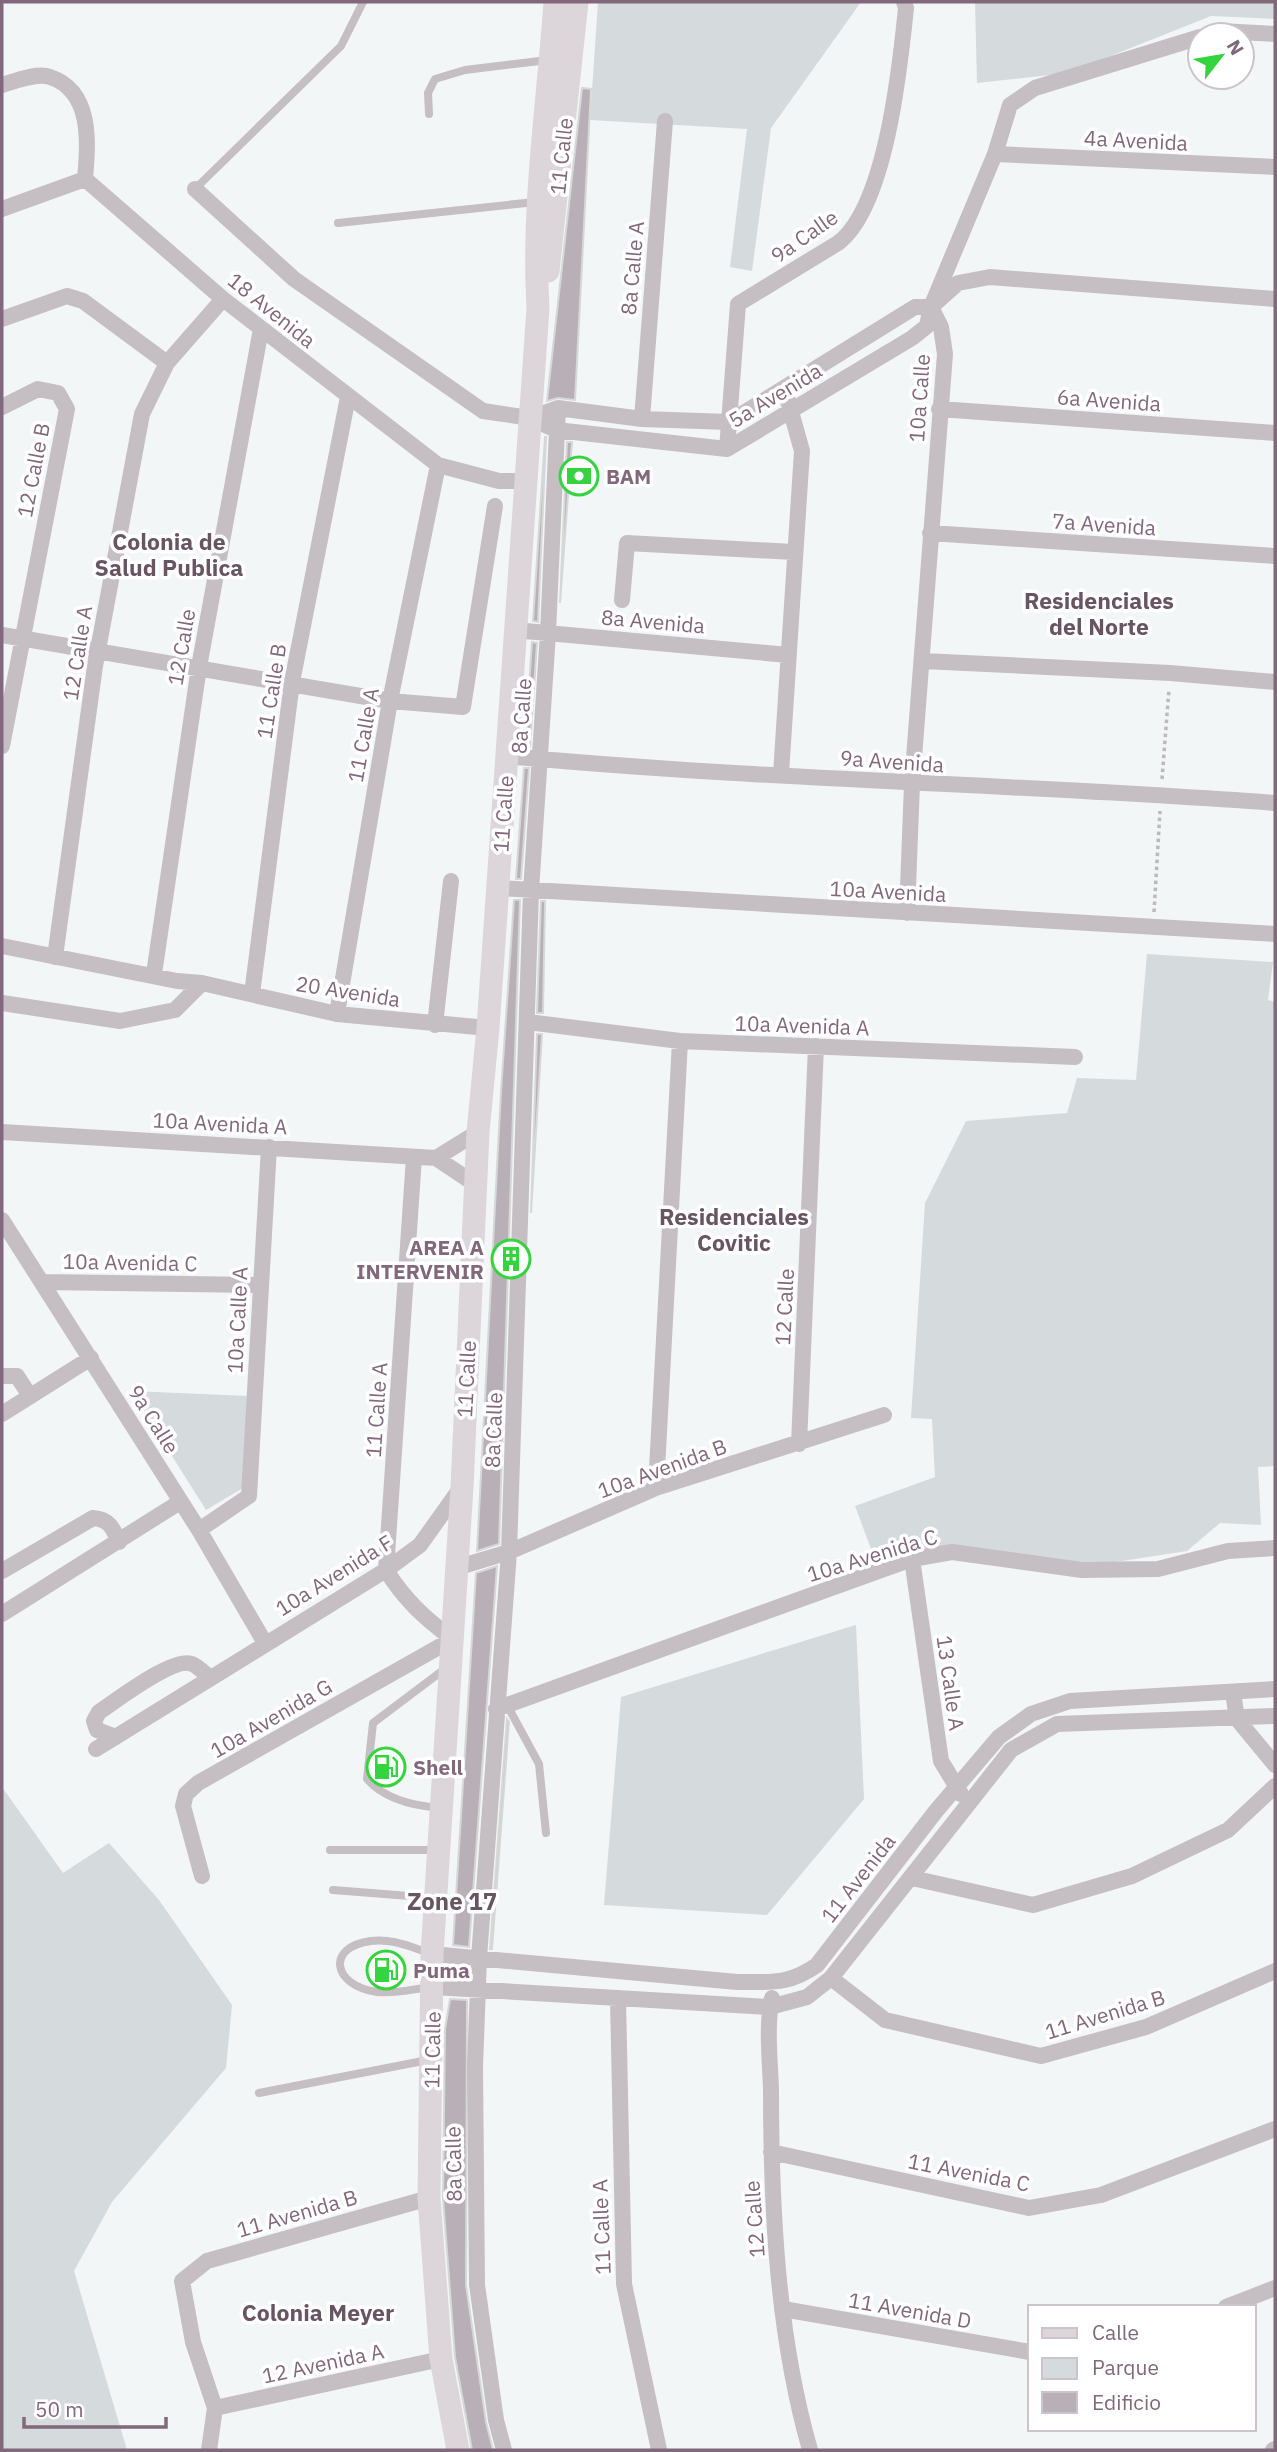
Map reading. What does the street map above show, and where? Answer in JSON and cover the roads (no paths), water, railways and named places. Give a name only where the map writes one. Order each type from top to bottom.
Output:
[{"type":"street","name":"11 Calle","points":[[458,2450],[440,2359],[429,2198],[432,1954],[462,1487],[478,1132],[488,1028],[538,308],[535,262],[538,202],[555,2]]},
{"type":"street","name":"11 Calle","points":[[538,308],[550,262],[576,2]]},
{"type":"street","name":"9a Calle","points":[[726,449],[738,304],[838,243],[852,232],[861,218],[889,129],[901,59],[906,8],[904,2]]},
{"type":"street","points":[[1256,34],[1275,34]]},
{"type":"street","points":[[931,307],[995,154],[1010,105],[1035,88],[1186,41]]},
{"type":"street","points":[[2,85],[49,76],[68,88],[83,111],[88,136],[85,179],[2,209]]},
{"type":"street","name":"8a Calle A","points":[[642,419],[665,121]]},
{"type":"street","name":"4a Avenida","points":[[995,154],[1275,167]]},
{"type":"street","name":"18 Avenida","points":[[85,179],[223,299],[438,465],[499,481],[526,481]]},
{"type":"street","name":"5a Avenida","points":[[195,189],[294,279],[483,411],[530,418],[556,430],[726,449],[912,338],[927,326],[931,307],[958,283],[990,277],[1275,299]]},
{"type":"street","points":[[2,319],[67,296],[83,302],[167,363]]},
{"type":"street","name":"12 Calle A","points":[[55,957],[98,650],[142,414],[167,363],[223,299]]},
{"type":"street","name":"5a Avenida","points":[[530,418],[558,408],[642,419],[729,422],[915,307],[931,307]]},
{"type":"street","name":"10a Calle","points":[[906,913],[912,784],[945,354],[941,327],[931,307]]},
{"type":"street","name":"12 Calle","points":[[153,974],[199,667],[261,329]]},
{"type":"street","name":"12 Calle B","points":[[2,407],[38,389],[58,393],[67,409],[2,746]]},
{"type":"street","points":[[781,774],[793,552],[802,451],[793,409],[782,389]]},
{"type":"street","name":"11 Calle B","points":[[252,994],[292,682],[348,397]]},
{"type":"street","name":"8a Calle","points":[[504,2450],[496,2420],[477,2285],[473,2135],[478,1958],[502,1707],[531,891],[548,633],[558,408]]},
{"type":"street","name":"6a Avenida","points":[[939,409],[1275,433]]},
{"type":"street","name":"11 Calle A","points":[[337,1014],[390,701],[438,465]]},
{"type":"street","points":[[2,635],[292,682],[390,701],[463,707],[495,506]]},
{"type":"street","name":"7a Avenida","points":[[930,533],[1275,556]]},
{"type":"street","points":[[622,600],[627,543],[793,552]]},
{"type":"street","name":"8a Avenida","points":[[514,630],[788,655]]},
{"type":"street","points":[[923,661],[1170,673],[1275,682]]},
{"type":"street","name":"9a Avenida","points":[[507,755],[912,784],[1275,803]]},
{"type":"street","points":[[435,1025],[451,881]]},
{"type":"street","name":"10a Avenida","points":[[498,888],[1275,934]]},
{"type":"street","name":"20 Avenida","points":[[2,946],[153,974],[177,981],[202,983],[337,1014],[488,1028]]},
{"type":"street","points":[[2,1003],[120,1021],[176,1010],[202,983]]},
{"type":"street","name":"10a Avenida A","points":[[528,1022],[680,1041],[1075,1057]]},
{"type":"street","points":[[656,1488],[680,1041]]},
{"type":"street","name":"12 Calle","points":[[799,1444],[816,1046]]},
{"type":"street","name":"10a Avenida A","points":[[2,1132],[436,1158]]},
{"type":"street","points":[[475,1184],[436,1158],[478,1132]]},
{"type":"street","name":"10a Calle A","points":[[199,1530],[249,1496],[269,1147]]},
{"type":"street","name":"11 Calle A","points":[[386,1570],[414,1157]]},
{"type":"street","name":"9a Calle","points":[[2,1220],[199,1530],[265,1643]]},
{"type":"street","name":"10a Avenida C","points":[[42,1282],[260,1285]]},
{"type":"street","points":[[2,1414],[91,1358]]},
{"type":"street","points":[[2,1376],[17,1376],[30,1396]]},
{"type":"street","name":"10a Avenida B","points":[[456,1568],[509,1552],[656,1488],[884,1415]]},
{"type":"street","name":"10a Avenida F","points":[[96,1749],[386,1570],[420,1545],[462,1487]]},
{"type":"street","points":[[2,1614],[180,1502]]},
{"type":"street","points":[[2,1571],[93,1518],[102,1519],[111,1525],[119,1542]]},
{"type":"street","name":"10a Avenida C","points":[[502,1707],[912,1559],[951,1552],[1082,1570],[1158,1569],[1228,1550],[1275,1548]]},
{"type":"street","name":"13 Calle A","points":[[912,1559],[941,1761],[956,1788],[969,1803]]},
{"type":"street","points":[[386,1570],[400,1592],[422,1617],[453,1639]]},
{"type":"street","name":"10a Avenida G","points":[[202,1877],[183,1806],[186,1794],[198,1783],[453,1639]]},
{"type":"street","points":[[116,1737],[97,1730],[94,1721],[99,1712],[163,1671],[178,1663],[192,1663],[210,1678]]},
{"type":"street","name":"11 Avenida","points":[[432,1954],[737,1982],[776,1982],[798,1978],[817,1965],[999,1737],[1031,1714],[1070,1701],[1275,1689]]},
{"type":"street","points":[[1233,1692],[1237,1719],[1275,1765]]},
{"type":"street","name":"11 Avenida","points":[[433,1987],[770,2007],[807,1997],[831,1978],[1011,1750],[1057,1724],[1275,1716]]},
{"type":"street","points":[[912,1878],[1033,1905],[1132,1876],[1216,1836],[1228,1830],[1275,1786]]},
{"type":"street","name":"11 Avenida B","points":[[831,1978],[885,2020],[1041,2056],[1146,2027],[1275,1971]]},
{"type":"street","name":"12 Calle","points":[[776,1982],[770,2007],[771,2152],[783,2309],[810,2450]]},
{"type":"street","name":"11 Calle A","points":[[618,1998],[624,2284],[659,2450]]},
{"type":"street","name":"11 Avenida C","points":[[771,2152],[1029,2208],[1101,2195],[1275,2129]]},
{"type":"street","name":"11 Avenida B","points":[[215,2408],[193,2342],[182,2281],[207,2261],[429,2198]]},
{"type":"street","points":[[1231,2305],[1275,2288]]},
{"type":"street","name":"11 Avenida D","points":[[783,2309],[1028,2351]]},
{"type":"street","name":"12 Avenida A","points":[[215,2408],[440,2359]]},
{"type":"street","points":[[209,2450],[215,2408]]},
{"type":"lane","points":[[195,189],[341,46],[363,2]]},
{"type":"lane","points":[[429,114],[428,93],[435,79],[465,70],[551,59]]},
{"type":"lane","points":[[338,223],[538,202]]},
{"type":"lane","points":[[442,1808],[425,1807],[377,1790],[368,1779],[369,1746],[373,1723],[452,1664]]},
{"type":"lane","points":[[502,1707],[540,1764],[547,1833]]},
{"type":"lane","points":[[330,1850],[439,1850]]},
{"type":"lane","points":[[334,1890],[436,1898]]},
{"type":"lane","points":[[432,1954],[392,1941],[370,1941],[349,1949],[342,1956],[340,1966],[342,1976],[350,1983],[376,1992],[433,1987]]},
{"type":"lane","points":[[259,2093],[431,2060]]},
{"type":"place","name":"BAM","points":[[579,476]]},
{"type":"place","name":"AREA A INTERVENIR","points":[[511,1259]]},
{"type":"place","name":"Shell","points":[[386,1767]]},
{"type":"place","name":"Puma","points":[[386,1970]]},
{"type":"district","name":"Colonia de Salud Publica","points":[[169,554]]},
{"type":"district","name":"Residenciales del Norte","points":[[1099,613]]},
{"type":"district","name":"Residenciales Covitic","points":[[734,1229]]},
{"type":"district","name":"Zone 17","points":[[452,1901]]},
{"type":"district","name":"Colonia Meyer","points":[[318,2312]]}]
